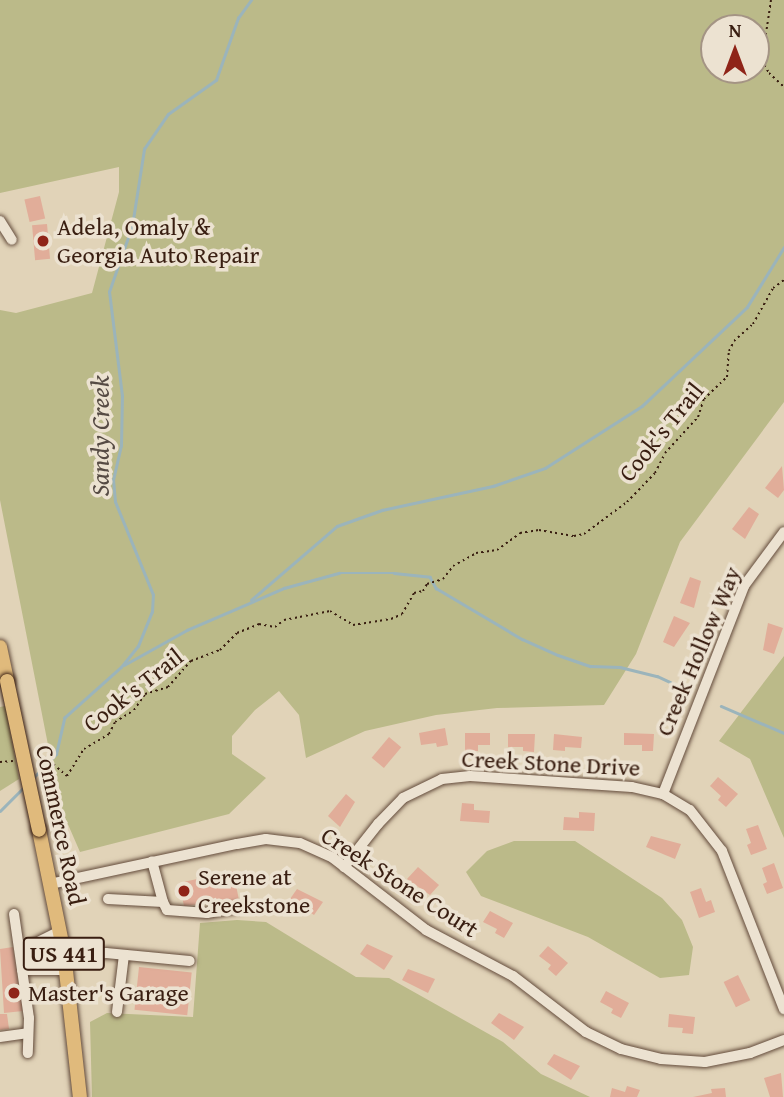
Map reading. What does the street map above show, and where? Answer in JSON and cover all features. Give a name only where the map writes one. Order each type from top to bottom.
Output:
[{"type":"highway","name":"Commerce Road","points":[[0,647],[66,964],[80,1097]]},
{"type":"street","points":[[0,221],[12,240]]},
{"type":"street","name":"Creek Hollow Way","points":[[663,794],[744,586],[784,532]]},
{"type":"street","name":"Creek Stone Drive","points":[[344,867],[378,824],[404,798],[442,779],[470,776],[632,787],[663,794],[690,810],[707,828],[722,851],[784,1009]]},
{"type":"street","name":"Creek Stone Court","points":[[50,884],[152,861],[266,839],[282,839],[319,850],[418,925],[513,976],[586,1032],[621,1049],[661,1059],[705,1062],[750,1053],[784,1040]]},
{"type":"street","points":[[152,861],[167,910],[207,913],[240,907]]},
{"type":"street","points":[[108,899],[163,902]]},
{"type":"street","points":[[14,914],[29,1033],[28,1053]]},
{"type":"street","points":[[20,951],[60,931]]},
{"type":"street","points":[[22,970],[66,964],[106,953],[190,961]]},
{"type":"street","points":[[117,1012],[124,955]]},
{"type":"street","points":[[0,1037],[29,1033]]},
{"type":"path","points":[[771,0],[762,60],[769,74],[784,87]]},
{"type":"path","name":"Cook's Trail","points":[[45,757],[67,776],[84,749],[109,734],[115,722],[134,710],[145,694],[168,687],[191,661],[220,650],[237,633],[260,624],[275,627],[284,620],[330,611],[353,625],[391,619],[402,614],[414,593],[426,590],[427,584],[440,581],[453,566],[476,554],[496,550],[528,530],[584,534],[627,502],[655,473],[683,429],[698,417],[704,399],[724,381],[729,372],[729,351],[734,341],[753,324],[774,288],[784,280]]},
{"type":"shaded area","points":[[0,0],[784,0],[784,402],[680,542],[636,654],[604,705],[497,708],[436,715],[365,731],[306,758],[299,715],[279,691],[255,710],[232,736],[232,754],[266,778],[229,814],[80,852],[60,806],[0,500],[0,310],[16,313],[92,293],[119,192],[119,167],[0,193]]},
{"type":"shaded area","points":[[784,656],[784,838],[750,759],[719,741]]},
{"type":"shaded area","points":[[5,706],[19,779],[0,791],[0,707]]},
{"type":"shaded area","points":[[514,841],[575,841],[662,898],[682,920],[693,947],[689,975],[660,978],[588,937],[481,896],[466,872],[487,851]]},
{"type":"shaded area","points":[[237,920],[266,922],[356,977],[389,978],[503,1042],[541,1074],[590,1097],[92,1097],[90,1022],[107,1013],[193,1017],[200,923]]},
{"type":"building","points":[[40,196],[45,218],[30,222],[24,200]]},
{"type":"building","points":[[47,224],[50,259],[35,260],[32,225]]},
{"type":"building","points":[[782,466],[784,490],[778,498],[765,488]]},
{"type":"building","points":[[749,507],[759,514],[745,539],[732,529]]},
{"type":"building","points":[[690,577],[701,581],[694,608],[680,603]]},
{"type":"building","points":[[674,616],[690,623],[674,647],[663,642]]},
{"type":"building","points":[[768,623],[783,628],[774,654],[763,650]]},
{"type":"building","points":[[445,728],[448,745],[421,745],[419,733]]},
{"type":"building","points":[[465,733],[490,733],[490,745],[478,745],[478,751],[465,751]]},
{"type":"building","points":[[624,733],[654,734],[653,751],[642,751],[642,745],[624,745]]},
{"type":"building","points":[[508,734],[535,734],[534,752],[523,751],[523,747],[508,747]]},
{"type":"building","points":[[554,734],[582,737],[581,748],[565,747],[565,751],[553,750]]},
{"type":"building","points":[[389,737],[401,747],[384,768],[372,758]]},
{"type":"building","points":[[718,777],[738,794],[726,807],[718,800],[721,796],[710,786]]},
{"type":"building","points":[[346,794],[355,802],[340,827],[328,816]]},
{"type":"building","points":[[462,803],[474,804],[474,810],[490,811],[489,823],[460,821]]},
{"type":"building","points":[[579,812],[595,813],[594,831],[563,830],[564,817],[579,818]]},
{"type":"building","points":[[758,825],[767,849],[751,855],[747,845],[751,843],[746,829]]},
{"type":"building","points":[[651,836],[681,844],[675,859],[646,847]]},
{"type":"building","points":[[774,863],[783,888],[767,894],[763,884],[767,882],[762,868]]},
{"type":"building","points":[[418,867],[439,885],[430,895],[407,879]]},
{"type":"building","points":[[233,871],[239,900],[184,906],[179,883]]},
{"type":"building","points":[[701,888],[706,902],[711,900],[715,912],[699,918],[690,892]]},
{"type":"building","points":[[297,889],[323,902],[314,915],[290,899]]},
{"type":"building","points":[[490,911],[513,923],[504,938],[495,933],[497,929],[483,922]]},
{"type":"building","points":[[367,944],[393,956],[384,970],[360,954]]},
{"type":"building","points":[[548,946],[568,963],[556,976],[548,969],[551,965],[539,956]]},
{"type":"building","points":[[13,947],[23,1011],[4,1013],[0,949]]},
{"type":"building","points":[[139,967],[192,973],[187,1015],[135,1010]]},
{"type":"building","points":[[408,969],[435,979],[428,993],[402,980]]},
{"type":"building","points":[[738,975],[750,1000],[736,1007],[724,982]]},
{"type":"building","points":[[606,991],[629,1003],[621,1018],[611,1013],[613,1009],[600,1002]]},
{"type":"building","points":[[499,1013],[524,1027],[514,1040],[491,1023]]},
{"type":"building","points":[[0,1014],[7,1014],[9,1029],[0,1030]]},
{"type":"building","points":[[669,1014],[695,1017],[693,1034],[682,1033],[683,1028],[668,1027]]},
{"type":"building","points":[[554,1054],[580,1066],[571,1080],[547,1064]]},
{"type":"building","points":[[781,1073],[783,1097],[770,1097],[764,1078]]},
{"type":"building","points":[[627,1086],[640,1090],[637,1097],[610,1097],[612,1088],[625,1092]]},
{"type":"building","points":[[725,1088],[726,1097],[693,1097],[712,1093],[711,1089]]},
{"type":"waterway","name":"Sandy Creek","points":[[33,778],[56,754],[64,718],[121,667],[138,646],[152,612],[153,595],[115,502],[113,480],[121,446],[122,396],[109,292],[132,226],[144,149],[168,114],[216,80],[238,18],[251,0]]},
{"type":"waterway","points":[[251,600],[337,526],[382,510],[493,486],[545,468],[642,406],[747,307],[784,247]]},
{"type":"waterway","points":[[124,665],[187,630],[284,588],[339,573],[394,573],[430,577],[436,588],[522,639],[558,655],[590,666],[620,667],[657,676],[674,684]]},
{"type":"waterway","points":[[721,706],[784,733]]},
{"type":"waterway","name":"Sandy Creek","points":[[0,811],[23,788]]},
{"type":"place","name":"Adela, Omaly & Georgia Auto Repair","points":[[43,241]]},
{"type":"place","name":"Serene at Creekstone","points":[[184,891]]},
{"type":"place","name":"Master's Garage","points":[[14,993]]}]
